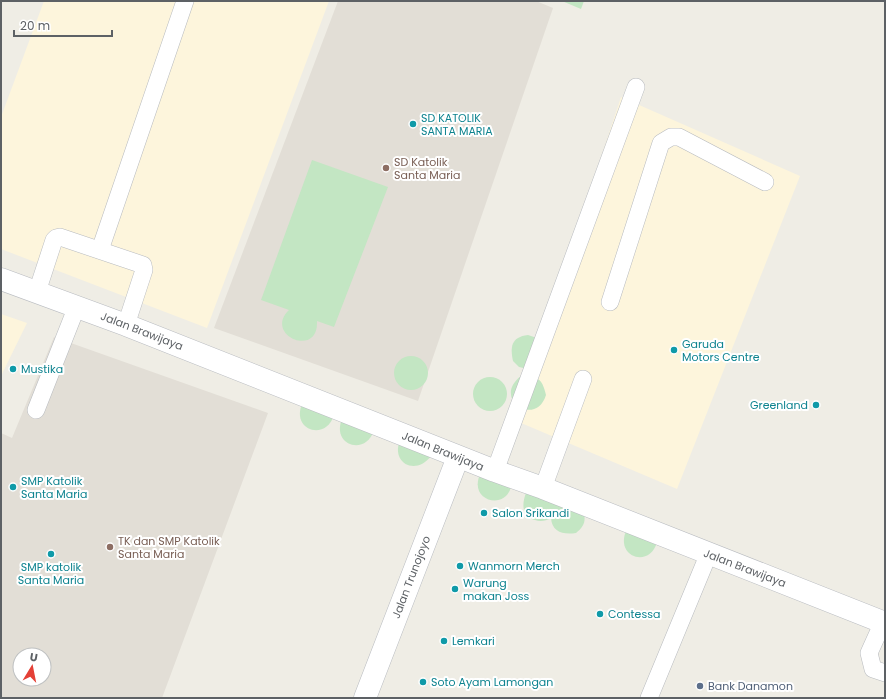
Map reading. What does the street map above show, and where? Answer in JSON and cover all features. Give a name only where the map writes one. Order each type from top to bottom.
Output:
[{"type":"main road","name":"Jalan Brawijaya","points":[[1,279],[126,325],[495,472],[543,488],[884,622]]},
{"type":"main road","name":"Jalan Trunojoyo","points":[[365,698],[458,456]]},
{"type":"lane","points":[[100,250],[185,1]]},
{"type":"lane","points":[[495,472],[636,87]]},
{"type":"lane","points":[[610,302],[661,144],[671,137],[679,137],[765,182]]},
{"type":"lane","points":[[37,292],[54,240],[56,238],[60,237],[143,265],[144,270],[126,325]]},
{"type":"lane","points":[[36,410],[77,306]]},
{"type":"lane","points":[[543,488],[583,379]]},
{"type":"lane","points":[[649,698],[709,554]]},
{"type":"lane","points":[[884,622],[870,653],[873,668],[885,673]]},
{"type":"shaded area","points":[[44,1],[329,1],[207,328],[1,249],[1,117]]},
{"type":"shaded area","name":"SD Katolik Santa Maria","points":[[338,1],[536,1],[553,8],[418,401],[214,328]]},
{"type":"shaded area","points":[[621,97],[800,176],[677,489],[514,420]]},
{"type":"shaded area","points":[[1,314],[27,323],[1,376]]},
{"type":"shaded area","name":"TK dan SMP Katolik Santa Maria","points":[[54,337],[268,413],[162,698],[1,698],[1,433],[12,438]]},
{"type":"green space","points":[[562,1],[584,1],[581,9]]},
{"type":"green space","points":[[312,160],[388,187],[334,327],[317,321],[315,332],[310,339],[302,341],[294,339],[287,334],[283,328],[283,319],[289,310],[261,300]]},
{"type":"green space","points":[[528,335],[540,339],[528,369],[519,367],[513,361],[512,347],[515,340],[522,336]]},
{"type":"green space","points":[[408,356],[414,356],[418,357],[425,363],[428,373],[427,380],[421,387],[414,390],[408,390],[404,389],[397,383],[394,376],[394,370],[395,366],[401,359]]},
{"type":"green space","points":[[521,376],[538,379],[543,385],[546,395],[541,405],[534,409],[526,410],[518,406],[513,401],[511,393],[513,385]]},
{"type":"green space","points":[[487,377],[493,377],[497,378],[504,384],[507,394],[506,401],[500,408],[493,411],[487,411],[483,410],[476,404],[473,397],[473,391],[474,387],[480,380]]},
{"type":"green space","points":[[303,402],[334,415],[330,423],[324,428],[317,430],[310,429],[305,426],[301,420],[300,412]]},
{"type":"green space","points":[[343,417],[374,430],[370,438],[364,443],[357,445],[350,444],[345,441],[341,435],[340,427]]},
{"type":"green space","points":[[401,438],[431,456],[425,462],[418,465],[411,466],[406,464],[401,460],[398,454],[398,447]]},
{"type":"green space","points":[[481,472],[511,486],[508,494],[503,499],[489,500],[483,496],[479,490],[478,482]]},
{"type":"green space","points":[[526,493],[584,513],[585,520],[582,527],[576,533],[563,533],[559,532],[554,527],[551,518],[537,521],[530,518],[525,513],[523,505]]},
{"type":"green space","points":[[627,529],[657,542],[653,550],[647,555],[641,557],[628,553],[625,547],[624,539]]},
{"type":"place","name":"SD KATOLIK SANTA MARIA","points":[[413,124]]},
{"type":"place","name":"SD Katolik Santa Maria","points":[[386,168]]},
{"type":"place","name":"Garuda Motors Centre","points":[[674,350]]},
{"type":"place","name":"Mustika","points":[[13,369]]},
{"type":"place","name":"Greenland","points":[[816,405]]},
{"type":"place","name":"SMP Katolik Santa Maria","points":[[13,487]]},
{"type":"place","name":"Salon Srikandi","points":[[484,513]]},
{"type":"place","name":"TK dan SMP Katolik Santa Maria","points":[[110,547]]},
{"type":"place","name":"SMP katolik Santa Maria","points":[[51,554]]},
{"type":"place","name":"Wanmorn Merch","points":[[460,566]]},
{"type":"place","name":"Warung makan Joss","points":[[455,589]]},
{"type":"place","name":"Contessa","points":[[600,614]]},
{"type":"place","name":"Lemkari","points":[[444,641]]},
{"type":"place","name":"Soto Ayam Lamongan","points":[[423,682]]},
{"type":"place","name":"Bank Danamon","points":[[700,686]]}]
